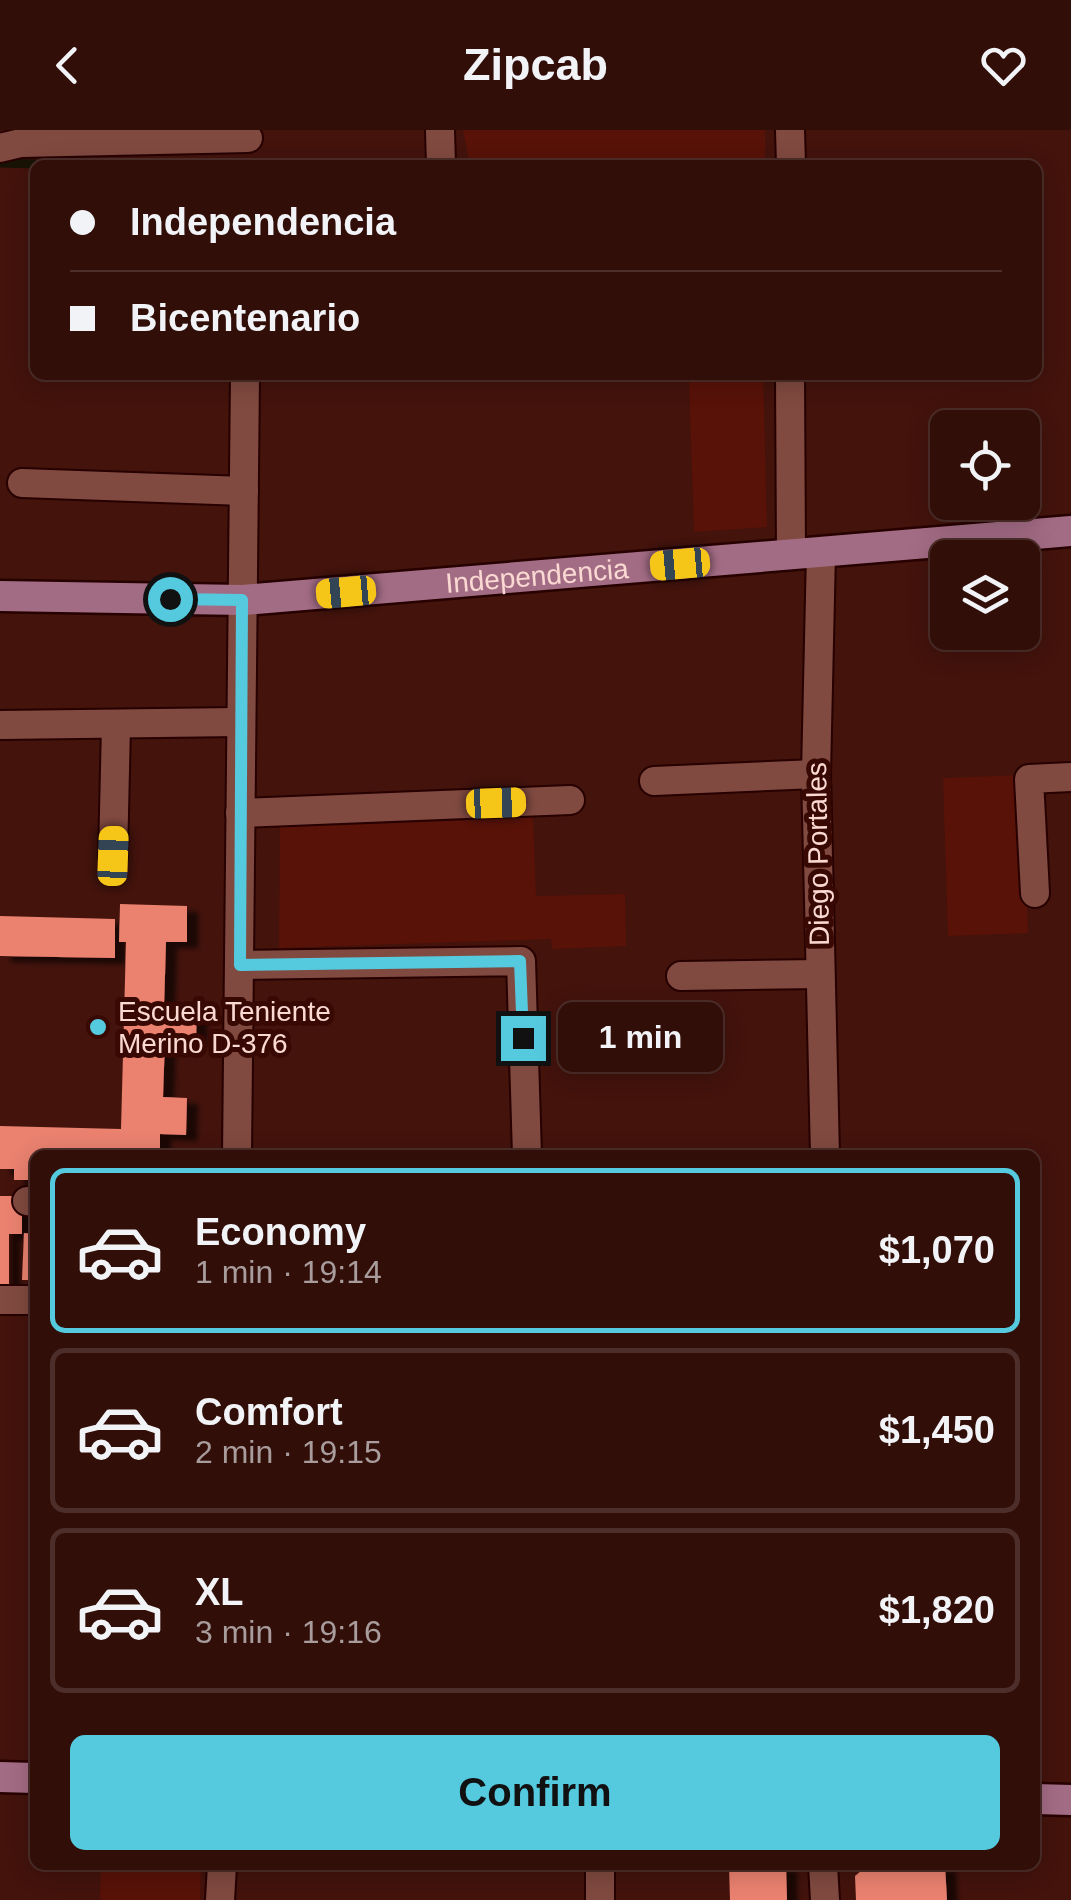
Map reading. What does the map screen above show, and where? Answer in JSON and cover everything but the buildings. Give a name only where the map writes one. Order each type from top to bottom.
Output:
[{"type":"main road","name":"Independencia","points":[[0,596],[242,600],[1071,531]]},
{"type":"main road","points":[[0,1778],[30,1778]]},
{"type":"main road","points":[[1040,1799],[1071,1800]]},
{"type":"street","points":[[440,130],[442,160]]},
{"type":"street","points":[[790,130],[791,160]]},
{"type":"street","points":[[0,148],[20,143],[248,144]]},
{"type":"street","points":[[237,1150],[238,722],[245,380]]},
{"type":"street","name":"Diego Portales","points":[[790,380],[806,553],[816,774],[825,1150]]},
{"type":"street","points":[[22,483],[244,491]]},
{"type":"street","points":[[0,725],[238,722]]},
{"type":"street","points":[[113,856],[116,726]]},
{"type":"street","points":[[654,780],[816,774]]},
{"type":"street","points":[[1035,893],[1029,778],[1071,777]]},
{"type":"street","points":[[240,814],[570,800]]},
{"type":"street","points":[[240,965],[520,961],[527,1150]]},
{"type":"street","points":[[682,976],[820,974]]},
{"type":"street","points":[[0,1300],[30,1300]]},
{"type":"street","points":[[220,1900],[222,1870]]},
{"type":"street","points":[[600,1870],[600,1900]]},
{"type":"street","points":[[823,1870],[824,1900]]},
{"type":"shaded area","points":[[463,130],[765,130],[765,158],[762,160],[469,160]]},
{"type":"shaded area","points":[[689,380],[763,380],[767,527],[694,532]]},
{"type":"shaded area","points":[[1023,775],[1028,933],[948,936],[943,778]]},
{"type":"shaded area","points":[[533,817],[536,896],[625,894],[626,946],[552,949],[551,939],[279,948],[280,824]]},
{"type":"shaded area","points":[[101,1870],[201,1870],[200,1900],[100,1900]]},
{"type":"waterway","points":[[0,163],[30,164]]},
{"type":"place","name":"Escuela Teniente Merino D-376","points":[[98,1027]]},
{"type":"route","points":[[170,599],[242,600],[238,722],[240,965],[520,961],[523,1038]]}]
